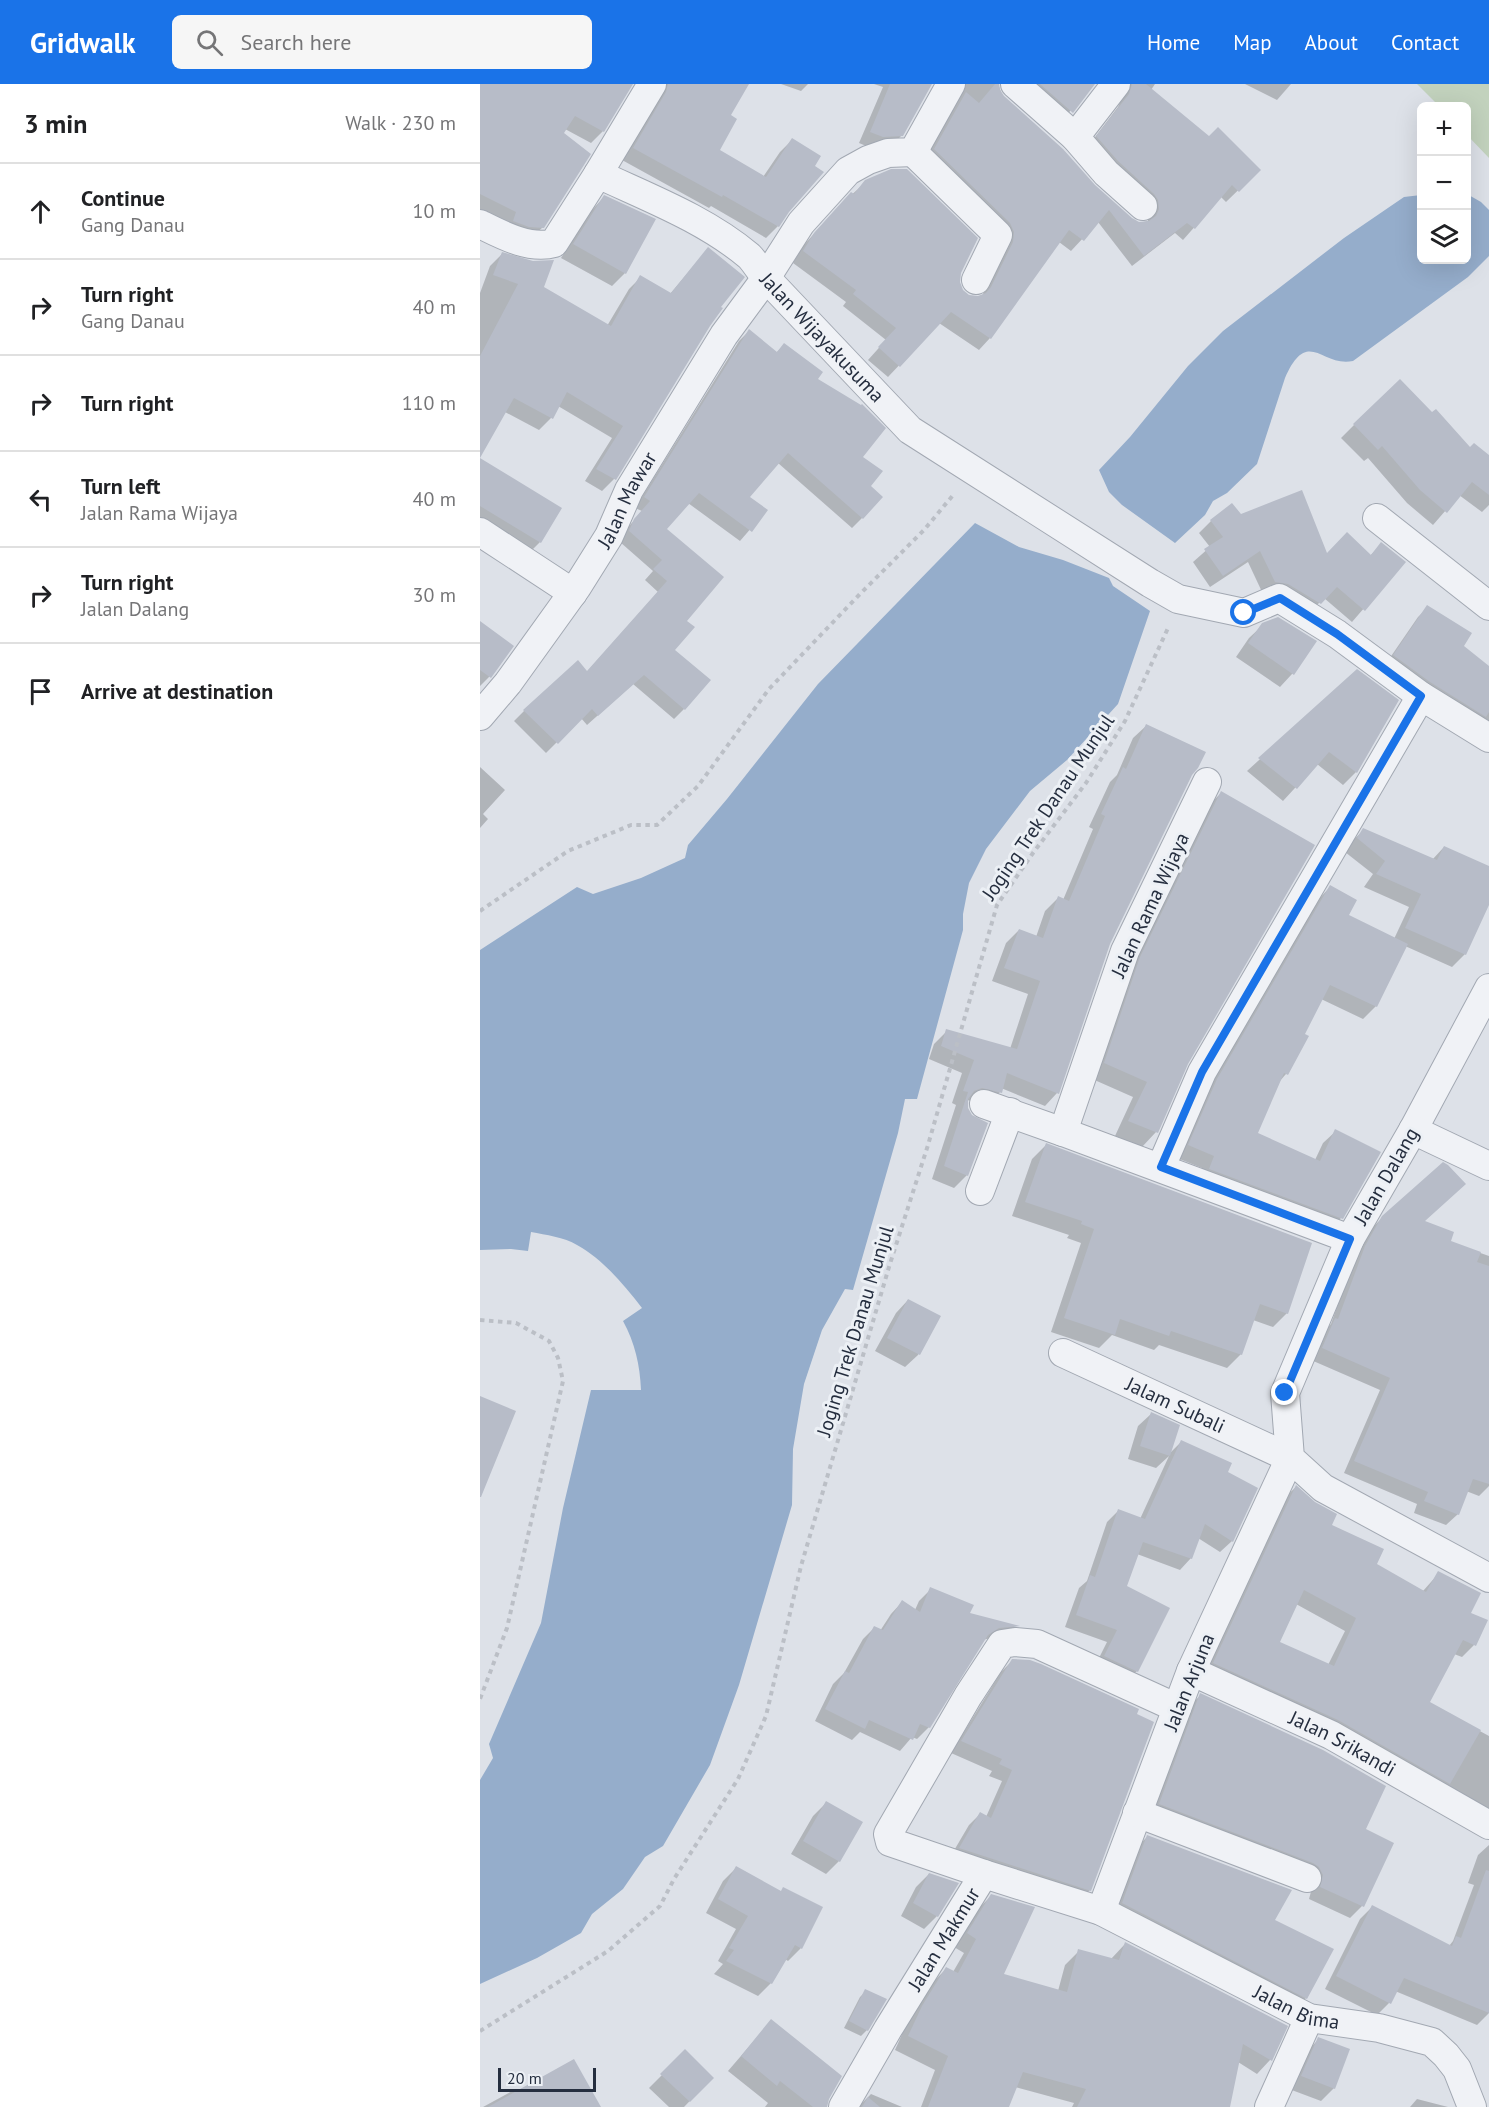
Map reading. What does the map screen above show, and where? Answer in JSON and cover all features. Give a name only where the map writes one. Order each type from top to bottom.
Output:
[{"type":"street","points":[[480,224],[501,235],[539,246],[554,243],[652,84]]},
{"type":"street","points":[[951,84],[912,152],[998,235],[976,280]]},
{"type":"street","points":[[1015,84],[1075,136],[1106,173],[1143,206]]},
{"type":"street","points":[[1075,136],[1116,84]]},
{"type":"street","name":"Jalan Mawar","points":[[480,716],[508,683],[573,593],[609,536],[628,490],[724,335],[766,278],[801,223],[848,171],[868,160],[888,153],[912,152]]},
{"type":"street","name":"Jalan Wijayakusuma","points":[[598,174],[682,213],[720,235],[750,257],[766,278],[910,430],[1150,583],[1175,610],[1244,613],[1280,598],[1337,634],[1421,696]]},
{"type":"street","points":[[1377,519],[1489,606]]},
{"type":"street","points":[[480,532],[573,593]]},
{"type":"street","points":[[1161,1167],[1202,1072],[1421,696],[1489,738]]},
{"type":"street","name":"Jalan Rama Wijaya","points":[[1063,1132],[1125,951],[1207,782]]},
{"type":"street","name":"Jalan Dalang","points":[[1290,1458],[1285,1393],[1350,1239],[1413,1130],[1489,988]]},
{"type":"street","points":[[980,1191],[997,1108],[1350,1239]]},
{"type":"street","points":[[1413,1130],[1489,1166]]},
{"type":"street","name":"Jalam Subali","points":[[1063,1353],[1290,1458]]},
{"type":"street","points":[[1290,1458],[1323,1488],[1489,1578]]},
{"type":"street","name":"Jalan Arjuna","points":[[1101,1911],[1191,1671],[1290,1458]]},
{"type":"street","points":[[984,1874],[890,1842],[888,1834],[962,1706],[1002,1644],[1016,1642],[1037,1644],[1177,1708]]},
{"type":"street","name":"Jalan Srikandi","points":[[1191,1671],[1331,1735],[1489,1825]]},
{"type":"street","points":[[1137,1813],[1307,1878]]},
{"type":"street","name":"Jalan Makmur","points":[[843,2107],[888,2029],[984,1874],[1101,1911]]},
{"type":"street","name":"Jalan Bima","points":[[1101,1911],[1309,2018],[1379,2028],[1432,2042],[1457,2069],[1472,2107]]},
{"type":"street","points":[[1269,2107],[1309,2018]]},
{"type":"path","points":[[480,911],[568,850],[631,825],[657,825],[698,786],[770,689],[924,530],[974,470]]},
{"type":"path","name":"Joging Trek Danau Munjul","points":[[480,2031],[608,1951],[660,1906],[674,1879],[738,1779],[766,1716],[801,1566],[876,1311],[928,1145],[996,905],[1086,783],[1125,721],[1175,610]]},
{"type":"path","points":[[480,1320],[516,1323],[549,1341],[558,1358],[563,1381],[507,1629],[480,1699]]},
{"type":"green space","points":[[1417,84],[1489,84],[1489,158],[1471,139],[1471,102],[1435,102]]},
{"type":"water","points":[[1417,195],[1417,264],[1471,264],[1471,196],[1489,210],[1489,256],[1468,277],[1353,361],[1342,362],[1316,353],[1301,354],[1285,378],[1257,464],[1227,493],[1213,501],[1205,515],[1175,543],[1122,505],[1109,492],[1099,470],[1130,437],[1188,366],[1223,331],[1344,238],[1404,197]]},
{"type":"water","points":[[975,523],[1019,547],[1063,560],[1109,578],[1113,586],[1150,611],[1118,704],[1067,760],[1030,791],[986,849],[969,883],[963,914],[963,930],[917,1099],[905,1099],[898,1133],[853,1290],[845,1289],[822,1330],[804,1384],[793,1449],[792,1505],[739,1685],[710,1765],[663,1846],[645,1857],[623,1889],[592,1914],[581,1933],[537,1958],[480,1984],[480,1780],[493,1758],[489,1744],[541,1623],[563,1508],[591,1390],[641,1390],[636,1354],[623,1321],[642,1308],[605,1265],[587,1251],[566,1240],[531,1232],[528,1251],[480,1250],[480,950],[577,887],[593,894],[641,878],[685,858],[688,845],[818,684]]},
{"type":"building","points":[[480,84],[633,84],[604,132],[575,116],[564,133],[591,154],[544,228],[529,227],[513,221],[516,212],[480,194]]},
{"type":"building","points":[[668,84],[749,84],[731,115],[737,119],[720,150],[766,177],[792,138],[821,156],[815,166],[824,172],[779,227],[633,148],[666,92]]},
{"type":"building","points":[[890,84],[932,84],[903,136],[883,137],[870,132]]},
{"type":"building","points":[[995,84],[999,84],[1004,96],[1063,149],[1095,185],[1139,222],[1149,221],[1156,216],[1159,209],[1158,200],[1096,136],[1129,94],[1132,84],[1146,84],[1209,136],[1218,127],[1261,170],[1239,192],[1232,185],[1195,229],[1187,223],[1144,256],[1109,210],[1084,241],[1069,230],[991,339],[951,312],[900,367],[878,347],[896,328],[853,294],[856,290],[803,251],[814,233],[865,180],[891,169],[907,169],[978,238],[961,273],[960,282],[963,290],[969,295],[978,296],[986,293],[1013,242],[1014,232],[1010,223],[934,149],[966,92],[979,103]]},
{"type":"building","points":[[1040,84],[1095,84],[1073,113]]},
{"type":"building","points":[[604,195],[656,219],[626,274],[573,244]]},
{"type":"building","points":[[708,247],[745,277],[721,307],[723,308],[616,480],[596,469],[623,426],[567,392],[553,419],[514,398],[480,458],[480,356],[518,284],[493,275],[502,252],[533,261],[554,260],[544,287],[611,326],[640,275],[671,293]]},
{"type":"building","points":[[749,329],[777,352],[784,343],[823,372],[818,379],[862,404],[886,428],[863,457],[883,471],[871,486],[883,497],[863,519],[788,453],[750,497],[768,510],[752,532],[699,493],[667,529],[724,577],[687,621],[695,627],[675,650],[711,680],[685,710],[644,675],[598,716],[592,709],[558,744],[523,710],[578,660],[587,671],[667,581],[653,569],[662,560],[629,531],[634,519],[650,501],[644,497]]},
{"type":"building","points":[[1400,379],[1432,412],[1436,409],[1470,447],[1474,443],[1489,455],[1489,495],[1472,482],[1447,513],[1420,490],[1382,446],[1378,450],[1353,424]]},
{"type":"building","points":[[480,458],[562,508],[541,543],[480,506]]},
{"type":"building","points":[[1302,490],[1327,553],[1347,532],[1371,555],[1381,542],[1406,562],[1365,611],[1337,587],[1321,604],[1288,584],[1275,582],[1260,551],[1223,576],[1204,549],[1223,537],[1210,520],[1232,503],[1241,514]]},
{"type":"building","points":[[1427,605],[1472,633],[1464,646],[1489,666],[1489,712],[1486,717],[1430,682],[1393,655]]},
{"type":"building","points":[[1278,617],[1317,641],[1294,675],[1248,643],[1262,623]]},
{"type":"building","points":[[480,621],[514,646],[491,678],[480,670]]},
{"type":"building","points":[[1357,669],[1399,700],[1357,773],[1329,752],[1297,789],[1258,758]]},
{"type":"building","points":[[1146,724],[1206,752],[1192,775],[1110,944],[1059,1094],[1007,1073],[1002,1093],[982,1088],[974,1091],[968,1099],[968,1108],[972,1115],[988,1123],[968,1176],[944,1166],[968,1092],[963,1091],[974,1060],[941,1046],[946,1029],[1017,1049],[1040,981],[1004,968],[1019,929],[1043,938],[1058,896],[1069,901],[1105,816],[1101,814],[1123,767],[1126,769]]},
{"type":"building","points":[[1221,791],[1315,845],[1188,1064],[1158,1133],[1128,1121],[1147,1082],[1104,1063],[1140,957]]},
{"type":"building","points":[[1363,828],[1437,860],[1444,846],[1489,866],[1489,905],[1466,955],[1405,928],[1421,894],[1376,874],[1385,861],[1357,838]]},
{"type":"building","points":[[1330,885],[1357,900],[1349,915],[1408,944],[1377,1007],[1330,985],[1305,1034],[1309,1036],[1288,1075],[1284,1073],[1258,1133],[1320,1161],[1335,1129],[1381,1152],[1343,1219],[1209,1169],[1214,1156],[1188,1145],[1217,1079]]},
{"type":"building","points":[[1046,1143],[1312,1243],[1288,1314],[1260,1304],[1242,1355],[1171,1331],[1169,1336],[1120,1319],[1115,1335],[1064,1318],[1094,1229],[1081,1224],[1082,1221],[1025,1202]]},
{"type":"building","points":[[1443,1162],[1466,1184],[1425,1221],[1454,1232],[1451,1241],[1481,1252],[1477,1262],[1489,1266],[1489,1484],[1473,1479],[1459,1515],[1424,1501],[1428,1492],[1354,1461],[1390,1378],[1322,1348],[1335,1318],[1338,1319],[1365,1246],[1382,1216]]},
{"type":"building","points":[[908,1299],[941,1316],[920,1355],[887,1338]]},
{"type":"building","points":[[480,1396],[516,1411],[481,1497],[480,1497]]},
{"type":"building","points":[[1151,1412],[1180,1425],[1170,1456],[1140,1446]]},
{"type":"building","points":[[1181,1440],[1232,1463],[1228,1472],[1258,1488],[1233,1542],[1205,1524],[1192,1559],[1143,1542],[1127,1586],[1170,1608],[1138,1672],[1104,1656],[1117,1630],[1076,1615],[1090,1575],[1095,1577],[1118,1509],[1145,1519]]},
{"type":"building","points":[[1296,1485],[1315,1502],[1337,1514],[1332,1525],[1384,1549],[1377,1564],[1426,1592],[1438,1571],[1481,1593],[1471,1613],[1488,1620],[1476,1646],[1463,1640],[1430,1702],[1481,1730],[1450,1784],[1338,1720],[1213,1663]],"holes":[[[1304,1590],[1356,1618],[1334,1666],[1280,1642]]]},
{"type":"building","points":[[930,1587],[974,1605],[970,1613],[1020,1626],[999,1628],[988,1635],[930,1728],[920,1724],[913,1740],[869,1720],[865,1729],[825,1709],[845,1671],[849,1673],[874,1626],[883,1630],[902,1600],[920,1612]]},
{"type":"building","points":[[1012,1659],[1030,1660],[1041,1664],[1139,1709],[1137,1714],[1154,1722],[1091,1891],[959,1848],[980,1812],[991,1818],[1012,1770],[999,1764],[1002,1759],[961,1741]]},
{"type":"building","points":[[1200,1693],[1323,1750],[1386,1786],[1366,1829],[1394,1843],[1364,1907],[1320,1887],[1323,1875],[1319,1867],[1313,1863],[1159,1804]]},
{"type":"building","points":[[826,1801],[863,1822],[840,1862],[803,1841]]},
{"type":"building","points":[[1147,1835],[1292,1890],[1275,1920],[1334,1949],[1307,1999],[1122,1903]]},
{"type":"building","points":[[736,1866],[781,1891],[783,1887],[823,1907],[802,1949],[795,1945],[772,1984],[726,1961],[734,1950],[729,1948],[748,1916],[718,1899]]},
{"type":"building","points":[[1486,1870],[1489,1871],[1489,2013],[1404,1978],[1391,2004],[1336,1976],[1372,1905],[1452,1946],[1456,1936],[1461,1938]]},
{"type":"building","points":[[929,1873],[959,1883],[938,1917],[913,1903]]},
{"type":"building","points":[[991,1894],[1035,1907],[1004,1974],[1067,1992],[1078,1949],[1119,1960],[1125,1942],[1288,2026],[1272,2061],[1243,2044],[1230,2107],[1077,2107],[1086,2089],[1023,2072],[1009,2107],[928,2107],[948,2056],[908,2036],[922,2006],[946,1967],[958,1973],[976,1939],[967,1933]]},
{"type":"building","points":[[865,1989],[887,1999],[868,2031],[849,2021]]},
{"type":"building","points":[[771,2019],[842,2076],[827,2107],[813,2107],[780,2081],[777,2086],[741,2056]]},
{"type":"building","points":[[1318,2037],[1350,2049],[1335,2089],[1301,2076]]},
{"type":"building","points":[[685,2049],[714,2078],[690,2102],[660,2074]]},
{"type":"building","points":[[574,2059],[601,2107],[488,2107]]},
{"type":"building","points":[[868,2097],[880,2107],[862,2107]]},
{"type":"route","points":[[1244,613],[1280,598],[1337,634],[1421,696],[1202,1072],[1161,1167],[1350,1239],[1285,1393]]}]
